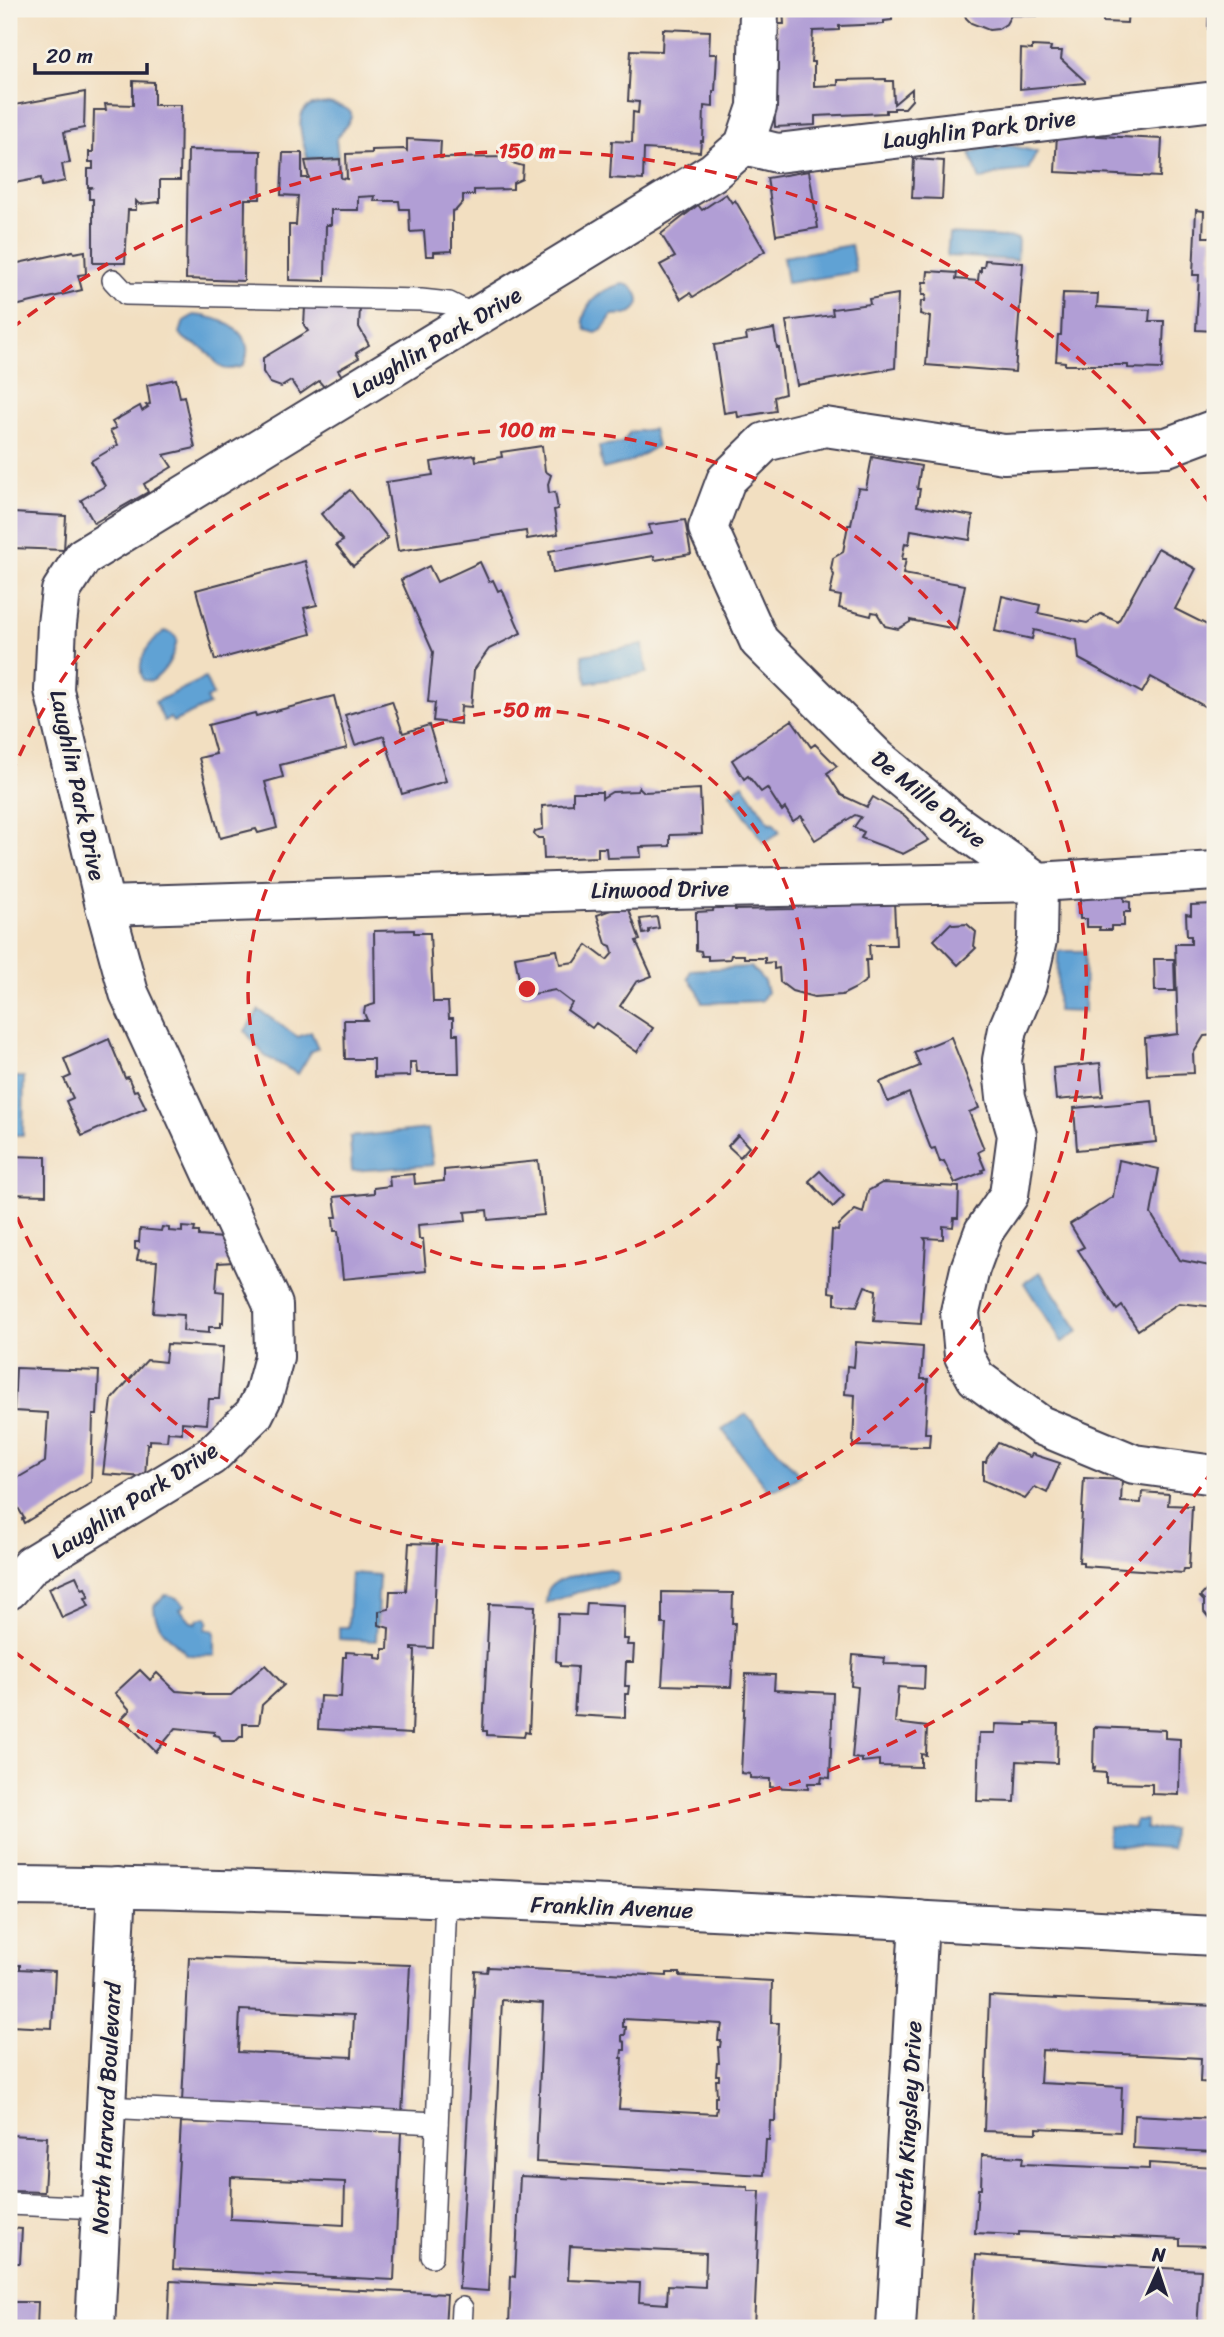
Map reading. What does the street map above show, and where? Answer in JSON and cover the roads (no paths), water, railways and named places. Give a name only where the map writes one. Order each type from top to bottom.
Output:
[{"type":"street","points":[[744,145],[757,107],[760,9]]},
{"type":"street","name":"Laughlin Park Drive","points":[[9,1590],[31,1565],[211,1456],[254,1414],[264,1394],[274,1357],[273,1305],[129,993],[104,906],[54,690],[61,591],[83,557],[713,172],[744,145],[777,153],[1215,101]]},
{"type":"street","name":"De Mille Drive","points":[[1038,882],[956,824],[877,758],[760,641],[708,528],[726,480],[765,442],[825,426],[1004,454],[1167,447],[1215,429]]},
{"type":"street","name":"Linwood Drive","points":[[104,906],[603,890],[1038,882],[1215,871]]},
{"type":"street","points":[[1038,882],[1037,940],[1027,984],[1008,1029],[1002,1060],[1006,1097],[1017,1135],[1009,1195],[984,1231],[970,1269],[960,1312],[964,1356],[976,1378],[1040,1425],[1134,1464],[1215,1475]]},
{"type":"street","name":"Franklin Avenue","points":[[9,1886],[117,1887],[446,1899],[1215,1936]]},
{"type":"street","name":"North Harvard Boulevard","points":[[95,2328],[117,1887]]},
{"type":"street","name":"North Kingsley Drive","points":[[896,2328],[919,1920]]},
{"type":"lane","points":[[113,280],[126,294],[421,300],[449,303],[477,317]]},
{"type":"lane","points":[[432,2256],[446,1899]]},
{"type":"lane","points":[[105,2108],[437,2123]]},
{"type":"lane","points":[[9,2204],[101,2208]]},
{"type":"water","points":[[328,103],[351,113],[349,121],[336,140],[338,157],[308,159],[301,130],[302,115],[310,106]]},
{"type":"water","points":[[1004,144],[1037,152],[1028,170],[1000,173],[980,180],[970,153],[992,145],[997,149],[1001,148]]},
{"type":"water","points":[[949,234],[1018,238],[1017,260],[947,256]]},
{"type":"water","points":[[851,245],[856,272],[787,283],[783,257]]},
{"type":"water","points":[[623,284],[632,288],[638,296],[635,309],[628,314],[612,315],[602,330],[596,333],[586,330],[583,320],[592,301],[609,288]]},
{"type":"water","points":[[194,315],[226,323],[242,336],[247,355],[243,366],[234,369],[222,368],[202,348],[182,336],[180,333],[184,321]]},
{"type":"water","points":[[653,429],[657,446],[630,462],[603,469],[599,446],[622,443],[630,432]]},
{"type":"water","points":[[165,631],[177,639],[174,652],[161,673],[152,681],[143,680],[141,665],[145,652]]},
{"type":"water","points":[[643,645],[647,673],[587,683],[582,655]]},
{"type":"water","points":[[205,678],[213,695],[206,699],[209,705],[173,722],[170,718],[164,721],[155,702]]},
{"type":"water","points":[[743,784],[770,824],[773,822],[780,832],[764,843],[730,793]]},
{"type":"water","points":[[1058,951],[1085,951],[1084,1012],[1057,1011]]},
{"type":"water","points":[[751,967],[764,981],[767,992],[761,1001],[702,1003],[698,991],[688,978],[691,970]]},
{"type":"water","points":[[259,1010],[298,1037],[311,1032],[318,1048],[311,1052],[298,1074],[265,1056],[245,1031]]},
{"type":"water","points":[[9,1077],[24,1077],[23,1135],[9,1135]]},
{"type":"water","points":[[428,1129],[433,1165],[352,1171],[350,1137]]},
{"type":"water","points":[[1040,1272],[1079,1331],[1062,1342],[1024,1283]]},
{"type":"water","points":[[746,1414],[800,1476],[776,1489],[767,1489],[722,1429]]},
{"type":"water","points":[[608,1569],[618,1573],[617,1581],[546,1603],[548,1591],[555,1583],[577,1575]]},
{"type":"water","points":[[351,1573],[379,1575],[376,1641],[339,1639],[339,1627],[348,1627]]},
{"type":"water","points":[[165,1595],[176,1598],[185,1605],[180,1609],[192,1622],[196,1623],[198,1619],[206,1617],[208,1621],[205,1629],[215,1631],[215,1656],[188,1655],[166,1634],[157,1621],[154,1606]]},
{"type":"water","points":[[1135,1820],[1146,1820],[1146,1829],[1172,1829],[1171,1849],[1108,1845],[1108,1826],[1134,1828]]}]
